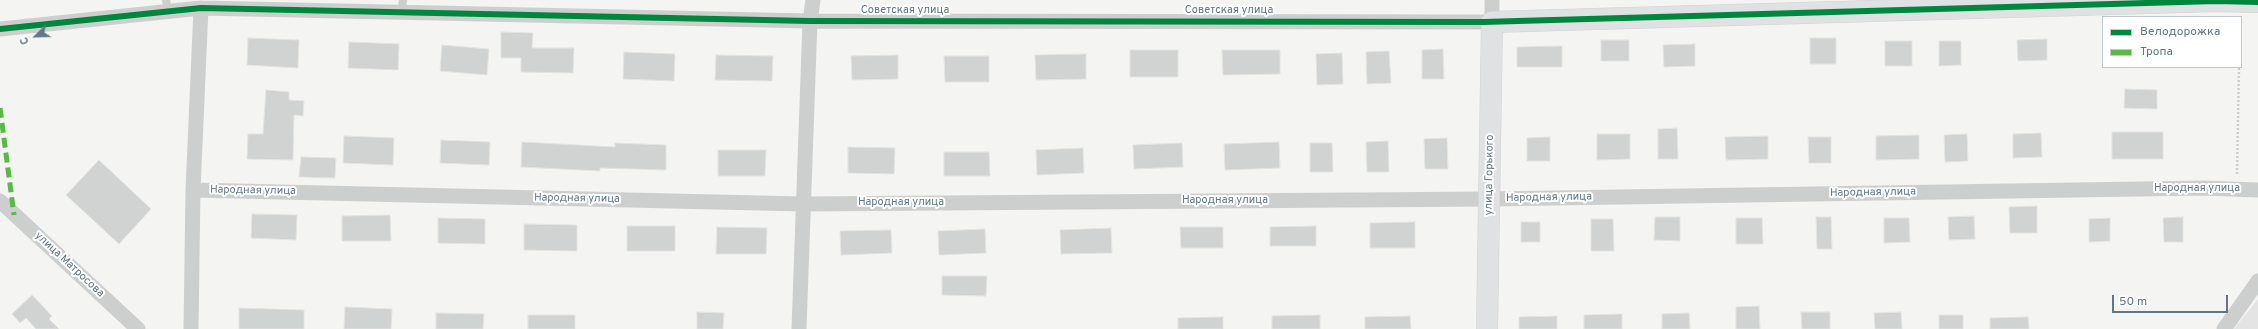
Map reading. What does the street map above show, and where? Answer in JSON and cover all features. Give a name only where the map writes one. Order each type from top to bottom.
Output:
[{"type":"street","points":[[799,329],[810,21],[813,0]]},
{"type":"street","points":[[1492,0],[1492,22]]},
{"type":"street","name":"Советская улица","points":[[0,29],[167,6],[201,8],[402,6],[810,21],[1492,22],[2006,3],[2258,2]]},
{"type":"street","points":[[190,329],[193,190],[201,8]]},
{"type":"street","name":"улица Горького","points":[[1486,329],[1492,22]]},
{"type":"street","name":"Народная улица","points":[[193,190],[803,204],[1489,199],[2236,189],[2258,190]]},
{"type":"street","name":"улица Матросова","points":[[0,201],[138,329]]},
{"type":"street","points":[[2224,329],[2258,280]]},
{"type":"path","points":[[2236,189],[2238,68]]},
{"type":"shaded area","points":[[2258,299],[2258,329],[2234,329]]},
{"type":"building","points":[[501,32],[533,33],[532,48],[574,48],[573,73],[521,72],[521,58],[501,58]]},
{"type":"building","points":[[248,38],[299,40],[298,68],[247,65]]},
{"type":"building","points":[[1810,38],[1836,38],[1836,64],[1810,64]]},
{"type":"building","points":[[2047,39],[2047,60],[2018,61],[2017,40]]},
{"type":"building","points":[[1601,40],[1629,40],[1629,61],[1601,61]]},
{"type":"building","points":[[1885,41],[1912,41],[1912,66],[1885,66]]},
{"type":"building","points":[[1939,41],[1961,41],[1961,65],[1939,66]]},
{"type":"building","points":[[349,42],[399,44],[398,70],[348,68]]},
{"type":"building","points":[[1695,44],[1695,66],[1664,67],[1663,45]]},
{"type":"building","points":[[442,45],[489,49],[487,75],[440,71]]},
{"type":"building","points":[[1562,46],[1562,67],[1517,67],[1517,47]]},
{"type":"building","points":[[1443,49],[1444,79],[1422,79],[1422,50]]},
{"type":"building","points":[[1130,50],[1178,50],[1178,77],[1130,77]]},
{"type":"building","points":[[1222,50],[1280,50],[1280,74],[1223,75]]},
{"type":"building","points":[[1389,51],[1391,83],[1367,84],[1366,52]]},
{"type":"building","points":[[624,52],[675,54],[674,81],[623,79]]},
{"type":"building","points":[[1342,53],[1343,84],[1317,85],[1316,54]]},
{"type":"building","points":[[1086,54],[1086,79],[1036,80],[1035,55]]},
{"type":"building","points":[[716,55],[773,56],[772,81],[715,80]]},
{"type":"building","points":[[898,55],[898,79],[852,80],[851,56]]},
{"type":"building","points":[[944,56],[989,56],[989,82],[945,82]]},
{"type":"building","points":[[2125,89],[2157,90],[2157,109],[2124,108]]},
{"type":"building","points":[[266,90],[289,92],[289,100],[304,101],[303,116],[294,115],[293,160],[247,159],[248,134],[263,134]]},
{"type":"building","points":[[1677,128],[1678,159],[1658,159],[1658,129]]},
{"type":"building","points":[[2112,132],[2163,132],[2163,159],[2112,159]]},
{"type":"building","points":[[2041,133],[2042,157],[2013,158],[2013,134]]},
{"type":"building","points":[[1597,134],[1630,134],[1630,159],[1597,160]]},
{"type":"building","points":[[1967,134],[1968,161],[1945,162],[1944,135]]},
{"type":"building","points":[[1919,135],[1919,159],[1876,160],[1876,136]]},
{"type":"building","points":[[344,136],[394,138],[393,165],[343,163]]},
{"type":"building","points":[[1768,136],[1768,159],[1726,160],[1725,137]]},
{"type":"building","points":[[1550,137],[1550,161],[1527,161],[1527,138]]},
{"type":"building","points":[[1808,137],[1831,137],[1831,163],[1809,163]]},
{"type":"building","points":[[1447,138],[1448,169],[1425,169],[1424,139]]},
{"type":"building","points":[[441,140],[490,142],[489,165],[440,163]]},
{"type":"building","points":[[1388,141],[1389,172],[1367,172],[1366,142]]},
{"type":"building","points":[[522,142],[615,147],[615,143],[666,145],[666,170],[600,168],[600,171],[521,167]]},
{"type":"building","points":[[1279,142],[1280,168],[1225,170],[1224,144]]},
{"type":"building","points":[[1182,143],[1183,167],[1134,169],[1133,145]]},
{"type":"building","points":[[1310,143],[1332,143],[1333,172],[1310,172]]},
{"type":"building","points":[[848,147],[895,148],[894,174],[848,173]]},
{"type":"building","points":[[1083,148],[1084,173],[1037,175],[1036,150]]},
{"type":"building","points":[[718,150],[766,150],[765,176],[718,176]]},
{"type":"building","points":[[944,152],[989,152],[990,176],[944,176]]},
{"type":"building","points":[[301,157],[336,158],[335,178],[299,177]]},
{"type":"building","points":[[99,160],[151,209],[119,244],[66,195]]},
{"type":"building","points":[[2037,206],[2037,233],[2010,233],[2009,207]]},
{"type":"building","points":[[252,214],[297,215],[296,240],[251,238]]},
{"type":"building","points":[[390,215],[391,241],[342,241],[342,216]]},
{"type":"building","points":[[1974,216],[1975,239],[1949,240],[1948,217]]},
{"type":"building","points":[[1655,217],[1680,217],[1680,241],[1654,240]]},
{"type":"building","points":[[1816,217],[1831,217],[1832,249],[1817,249]]},
{"type":"building","points":[[2183,217],[2183,242],[2164,242],[2163,218]]},
{"type":"building","points":[[438,218],[485,219],[485,244],[438,243]]},
{"type":"building","points":[[1736,218],[1762,218],[1763,244],[1736,244]]},
{"type":"building","points":[[1884,218],[1909,218],[1910,242],[1884,243]]},
{"type":"building","points":[[2110,218],[2110,241],[2089,242],[2089,219]]},
{"type":"building","points":[[1591,219],[1613,219],[1614,251],[1591,251]]},
{"type":"building","points":[[1415,222],[1415,248],[1370,248],[1370,223]]},
{"type":"building","points":[[1521,222],[1540,222],[1540,242],[1521,242]]},
{"type":"building","points":[[524,224],[577,225],[577,251],[524,250]]},
{"type":"building","points":[[627,226],[675,226],[675,251],[627,251]]},
{"type":"building","points":[[1316,226],[1316,246],[1270,246],[1270,227]]},
{"type":"building","points":[[717,227],[767,228],[766,254],[716,254]]},
{"type":"building","points":[[1180,227],[1223,227],[1223,248],[1181,248]]},
{"type":"building","points":[[1111,228],[1112,253],[1061,254],[1060,230]]},
{"type":"building","points":[[985,229],[986,253],[939,255],[938,231]]},
{"type":"building","points":[[891,230],[892,253],[841,255],[840,231]]},
{"type":"building","points":[[942,276],[987,276],[986,296],[942,295]]},
{"type":"building","points":[[32,295],[52,316],[49,319],[59,329],[36,329],[26,318],[20,323],[12,314]]},
{"type":"building","points":[[1759,306],[1760,329],[1736,329],[1736,307]]},
{"type":"building","points":[[345,307],[392,309],[391,329],[344,329]]},
{"type":"building","points":[[239,308],[304,310],[304,329],[239,329]]},
{"type":"building","points":[[697,312],[724,313],[723,329],[697,329]]},
{"type":"building","points":[[1801,312],[1830,312],[1830,329],[1802,329]]},
{"type":"building","points":[[1901,312],[1902,329],[1875,329],[1874,313]]},
{"type":"building","points":[[436,313],[484,314],[483,329],[436,329]]},
{"type":"building","points":[[1689,313],[1690,329],[1662,329],[1662,314]]},
{"type":"building","points":[[1622,314],[1622,329],[1584,329],[1584,315]]},
{"type":"building","points":[[528,315],[575,315],[575,329],[528,329]]},
{"type":"building","points":[[1320,315],[1320,329],[1272,329],[1272,316]]},
{"type":"building","points":[[1939,315],[1963,315],[1963,329],[1939,329]]},
{"type":"building","points":[[1410,316],[1411,329],[1365,329],[1365,317]]},
{"type":"building","points":[[1557,316],[1557,329],[1519,329],[1519,317]]},
{"type":"building","points":[[1223,317],[1223,329],[1178,329],[1178,318]]},
{"type":"building","points":[[2028,317],[2029,329],[1990,329],[1990,318]]},
{"type":"marked path","points":[[0,108],[14,215]]},
{"type":"cycle path","points":[[0,29],[201,8],[810,21],[1483,22],[2216,1],[2258,2]]}]
